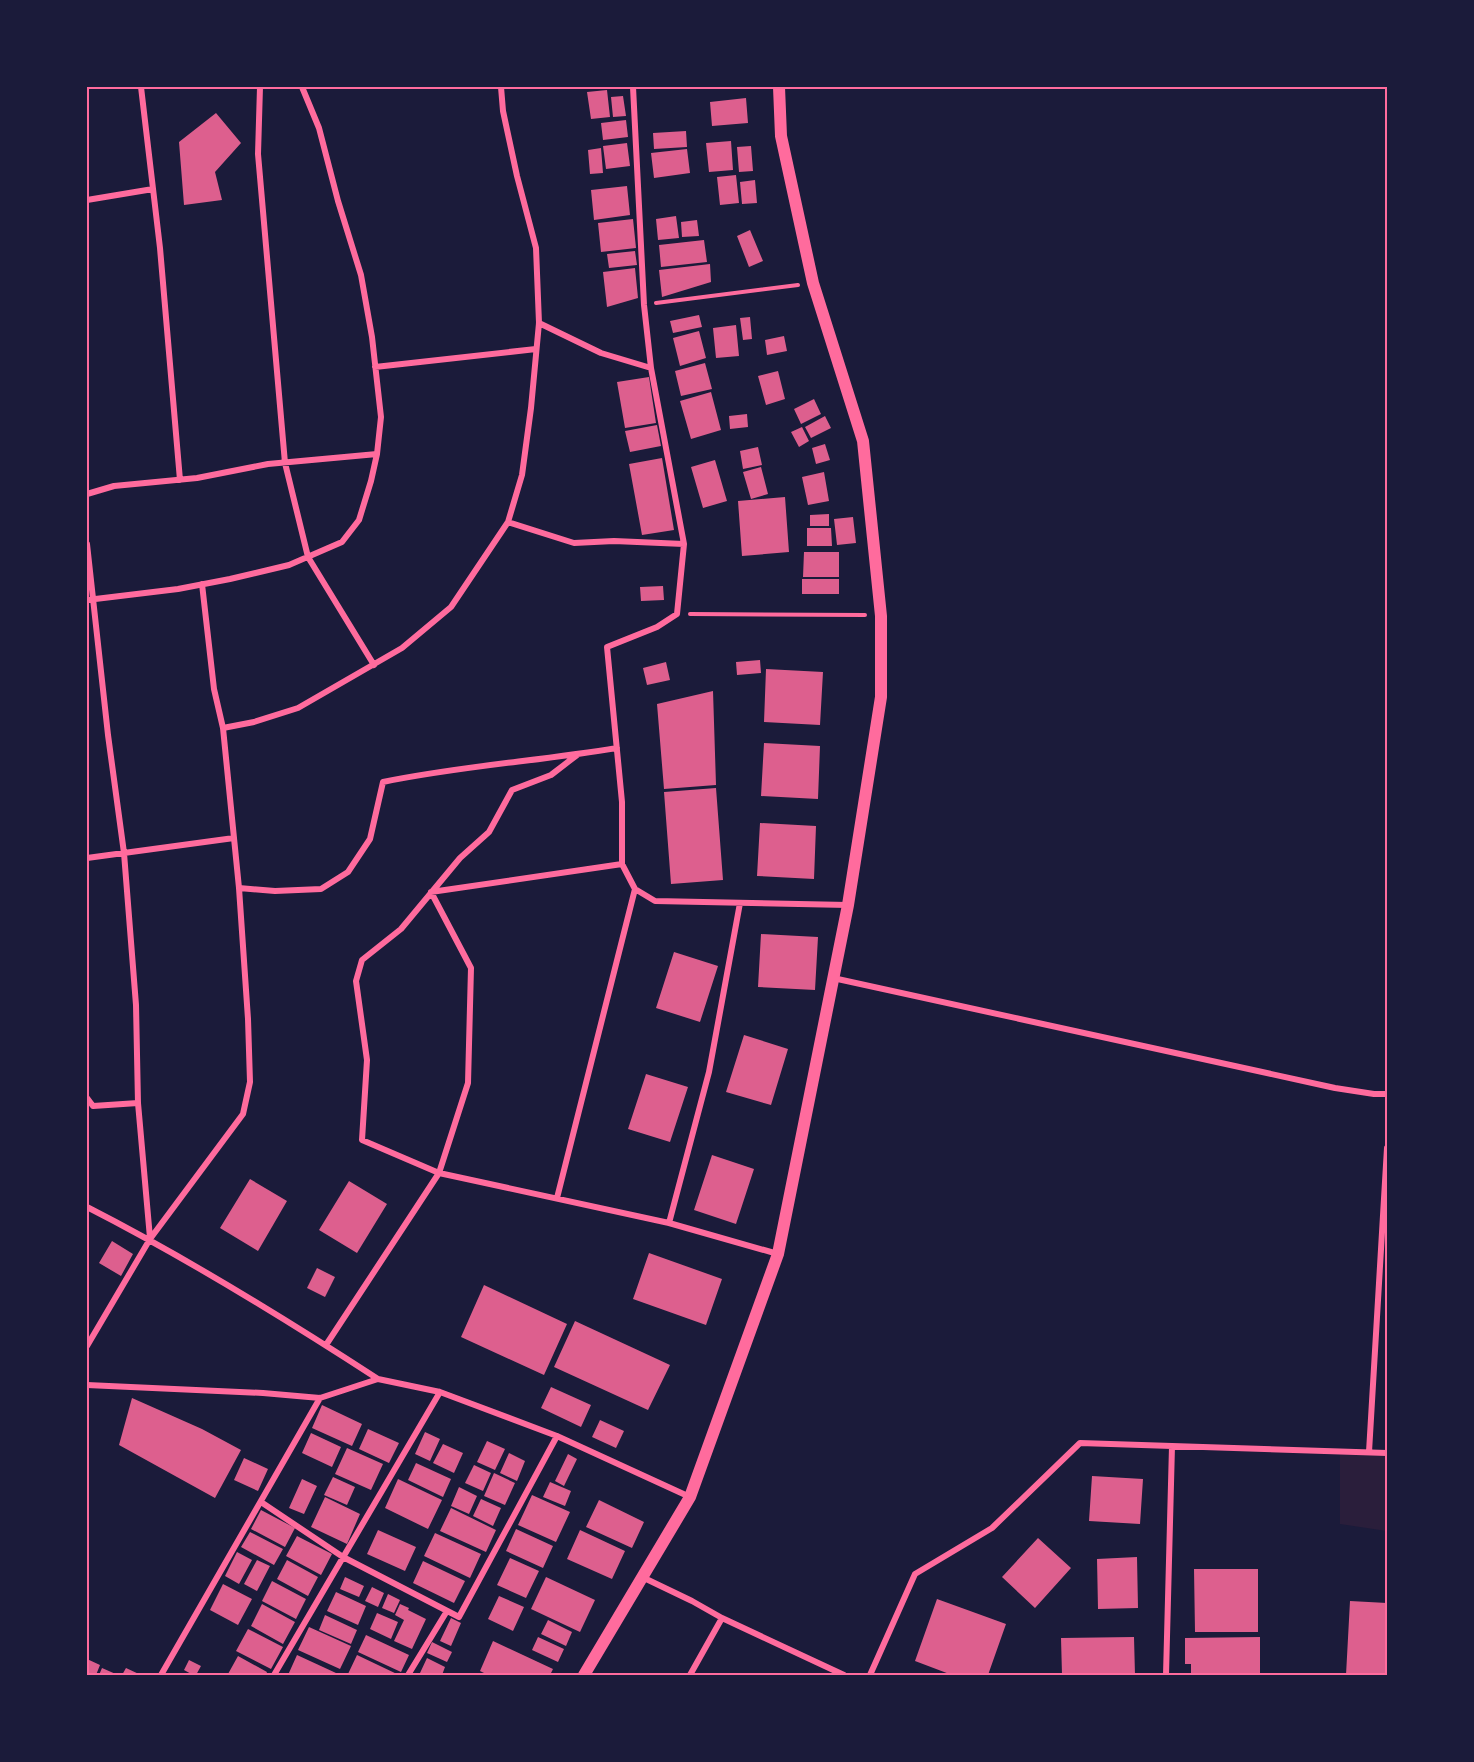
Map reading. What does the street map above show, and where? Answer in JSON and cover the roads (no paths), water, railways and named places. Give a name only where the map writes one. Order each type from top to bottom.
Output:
[{"type":"main road","points":[[584,1675],[690,1497],[778,1254],[848,905],[881,697],[881,616],[863,441],[813,283],[781,136],[779,87]]},
{"type":"street","points":[[141,87],[160,248],[180,480]]},
{"type":"street","points":[[260,87],[258,154],[285,463],[308,557],[374,665]]},
{"type":"street","points":[[90,599],[178,589],[289,565],[342,542],[359,520],[377,454],[381,417],[372,337],[361,275],[319,128],[302,87]]},
{"type":"street","points":[[223,728],[254,722],[298,708],[402,648],[451,607],[508,522],[522,475],[539,323],[537,248],[517,176],[503,111],[501,87]]},
{"type":"street","points":[[633,87],[644,305],[651,368],[684,544],[677,614],[657,627],[607,647],[622,802],[622,864],[635,889],[655,901],[848,905]]},
{"type":"street","points":[[87,200],[153,189]]},
{"type":"street","points":[[539,323],[601,353],[651,368]]},
{"type":"street","points":[[375,367],[536,350]]},
{"type":"street","points":[[87,494],[114,486],[180,480],[285,463],[377,454]]},
{"type":"street","points":[[508,522],[573,543],[614,541],[684,544]]},
{"type":"street","points":[[87,544],[90,599],[124,853],[136,1005],[138,1103],[150,1239]]},
{"type":"street","points":[[87,1346],[150,1239],[243,1114],[250,1082],[248,1018],[234,838],[223,728],[214,689],[202,584]]},
{"type":"street","points":[[238,888],[275,891],[321,889],[348,872],[370,839],[383,782],[423,774],[617,748]]},
{"type":"street","points":[[577,755],[551,775],[512,790],[489,832],[460,858],[401,929],[362,960],[356,981],[367,1060],[362,1140],[439,1173],[669,1223],[778,1254]]},
{"type":"street","points":[[87,858],[234,838]]},
{"type":"street","points":[[431,892],[622,864]]},
{"type":"street","points":[[557,1198],[635,889]]},
{"type":"street","points":[[326,1345],[439,1173],[468,1083],[471,968],[431,892]]},
{"type":"street","points":[[669,1223],[709,1072],[740,903]]},
{"type":"street","points":[[833,978],[1335,1088],[1387,1094]]},
{"type":"street","points":[[87,1098],[93,1106],[138,1103]]},
{"type":"street","points":[[1369,1452],[1387,1148]]},
{"type":"street","points":[[87,1207],[150,1239],[378,1379],[440,1392],[557,1436],[690,1497]]},
{"type":"street","points":[[87,1385],[263,1393],[320,1398],[378,1379]]},
{"type":"street","points":[[274,1675],[440,1392]]},
{"type":"street","points":[[161,1675],[320,1398]]},
{"type":"street","points":[[261,1502],[343,1557],[459,1617],[557,1436]]},
{"type":"street","points":[[870,1675],[915,1574],[992,1528],[1080,1443],[1387,1453]]},
{"type":"street","points":[[1166,1675],[1172,1446]]},
{"type":"street","points":[[642,1577],[722,1618],[844,1675]]},
{"type":"street","points":[[408,1675],[447,1611]]},
{"type":"street","points":[[690,1675],[722,1618]]}]
